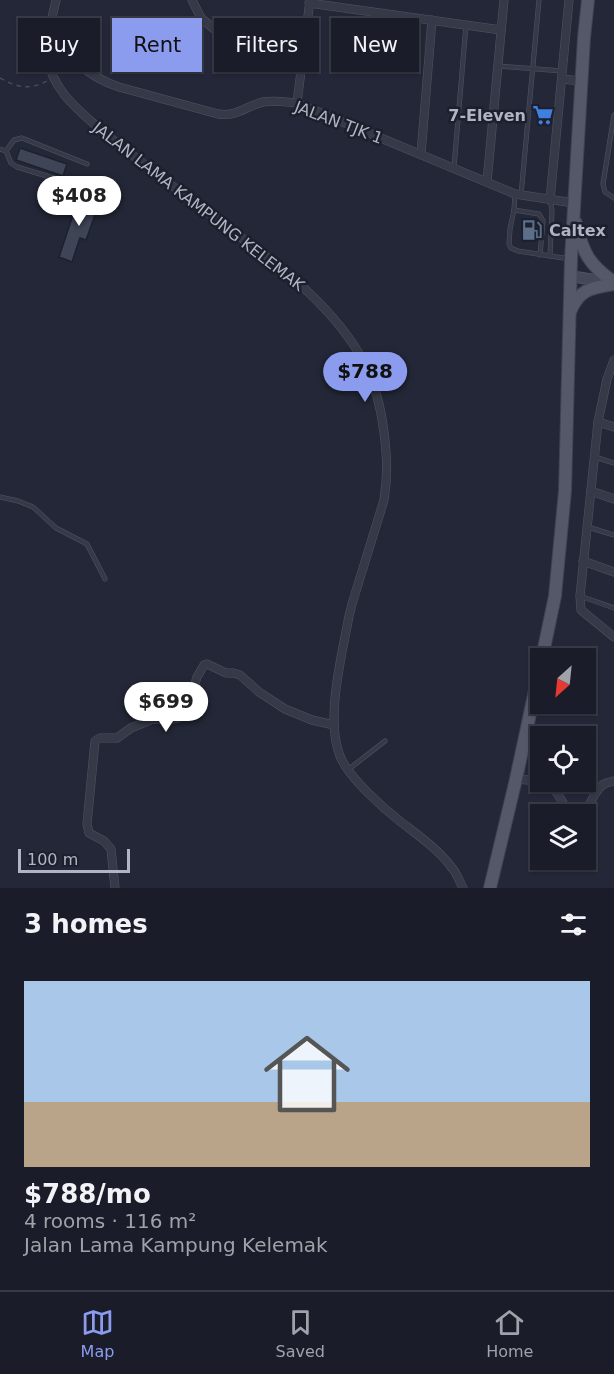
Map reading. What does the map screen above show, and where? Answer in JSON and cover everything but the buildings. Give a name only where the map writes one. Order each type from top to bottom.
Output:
[{"type":"main road","points":[[544,648],[555,596],[565,491],[573,208],[588,0]]},
{"type":"main road","points":[[573,208],[586,255],[599,271],[614,283]]},
{"type":"main road","points":[[569,316],[577,298],[584,292],[614,283]]},
{"type":"main road","points":[[490,888],[530,714]]},
{"type":"street","name":"JALAN LAMA KAMPUNG KELEMAK","points":[[52,18],[56,0]]},
{"type":"street","points":[[192,0],[201,18],[214,28]]},
{"type":"street","points":[[487,182],[504,0]]},
{"type":"street","points":[[550,200],[569,0]]},
{"type":"street","points":[[308,18],[310,2],[501,30]]},
{"type":"street","points":[[421,154],[432,20]]},
{"type":"street","name":"JALAN LAMA KAMPUNG KELEMAK","points":[[52,72],[64,95],[103,132],[297,281],[338,325],[366,367],[375,388],[381,413],[388,468],[387,483],[379,519],[352,604],[334,707],[338,748],[348,770],[367,792],[436,850],[453,869],[463,888]]},
{"type":"street","name":"JALAN TJK 1","points":[[88,72],[104,82],[119,87],[218,114],[235,114],[265,102],[297,103],[518,195],[550,200],[573,208]]},
{"type":"street","points":[[297,103],[301,72]]},
{"type":"street","points":[[562,75],[581,81]]},
{"type":"street","points":[[570,276],[614,283]]},
{"type":"street","points":[[614,360],[607,379],[598,422],[580,596],[581,610],[614,637]]},
{"type":"street","points":[[598,422],[614,428]]},
{"type":"street","points":[[591,491],[614,499]]},
{"type":"street","points":[[583,561],[614,572]]},
{"type":"street","points":[[115,888],[111,849],[104,841],[89,833],[87,824],[95,741],[100,738],[117,738],[131,728],[153,719],[166,720],[178,717],[190,701],[197,677],[207,664],[226,674],[240,675],[259,692],[285,709],[312,720],[334,725]]},
{"type":"street","points":[[516,779],[530,780]]},
{"type":"street","points":[[591,804],[604,784],[614,781]]},
{"type":"lane","points":[[538,0],[518,195],[509,244],[511,248],[518,251],[571,259]]},
{"type":"lane","points":[[454,168],[466,25]]},
{"type":"lane","points":[[498,66],[562,75]]},
{"type":"lane","points":[[614,115],[603,184],[605,192],[614,198]]},
{"type":"lane","points":[[6,151],[14,140],[22,138],[87,164]]},
{"type":"lane","points":[[0,149],[6,151],[11,163],[17,167],[80,186]]},
{"type":"lane","points":[[550,200],[552,210],[550,256]]},
{"type":"lane","points":[[514,210],[538,214],[543,221],[540,255]]},
{"type":"lane","points":[[595,457],[614,464]]},
{"type":"lane","points":[[0,497],[33,507],[56,528],[87,544],[105,579]]},
{"type":"lane","points":[[587,527],[614,535]]},
{"type":"lane","points":[[580,596],[614,608]]},
{"type":"lane","points":[[348,770],[385,741]]},
{"type":"path","points":[[0,78],[10,84],[35,87],[54,77]]},
{"type":"place","name":"7-Eleven","points":[[543,115]]},
{"type":"place","name":"Caltex","points":[[532,230]]}]
